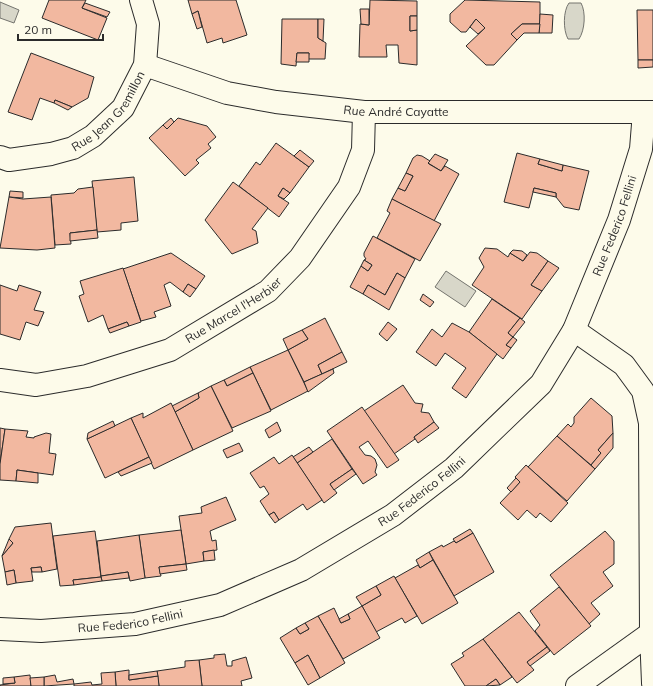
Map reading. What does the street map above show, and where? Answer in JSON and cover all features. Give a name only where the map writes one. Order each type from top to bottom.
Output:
[{"type":"street","name":"Rue Jean Gremillon","points":[[0,157],[9,160],[51,154],[73,148],[93,136],[123,108],[145,65],[148,24],[141,0]]},
{"type":"street","name":"Rue André Cayatte","points":[[145,65],[227,93],[276,102],[364,112],[649,112]]},
{"type":"street","name":"Rue Marcel l'Herbier","points":[[0,380],[36,385],[86,376],[170,350],[268,291],[300,258],[349,187],[363,150],[364,112]]},
{"type":"street","name":"Rue Federico Fellini","points":[[0,629],[41,631],[135,624],[220,605],[301,570],[393,514],[454,468],[541,384],[574,330],[619,220],[641,149],[649,112]]},
{"type":"street","points":[[574,330],[624,365],[643,390],[650,423],[651,633],[653,683]]},
{"type":"street","points":[[577,686],[651,633]]},
{"type":"shaded area","points":[[0,2],[19,10],[14,23],[0,18]]},
{"type":"shaded area","points":[[569,3],[581,3],[583,7],[584,26],[579,39],[568,39],[566,35],[565,16]]},
{"type":"shaded area","points":[[446,271],[476,291],[465,307],[435,287]]},
{"type":"building","points":[[49,0],[86,0],[82,8],[107,18],[98,40],[42,18]]},
{"type":"building","points":[[188,0],[236,0],[247,35],[223,43],[222,38],[207,43],[198,11],[192,14]]},
{"type":"building","points":[[370,0],[417,1],[417,16],[410,16],[410,31],[417,30],[417,65],[399,63],[398,45],[386,45],[387,57],[359,57],[360,24],[369,25]]},
{"type":"building","points":[[465,0],[540,2],[540,24],[522,24],[511,34],[517,40],[494,65],[486,65],[466,46],[485,28],[476,19],[466,32],[461,32],[450,22],[450,14]]},
{"type":"building","points":[[85,3],[110,12],[107,17],[82,8]]},
{"type":"building","points":[[360,9],[369,9],[369,25],[361,24]]},
{"type":"building","points":[[637,10],[653,10],[653,60],[638,60]]},
{"type":"building","points":[[198,11],[202,27],[197,29],[192,14]]},
{"type":"building","points":[[540,14],[553,15],[552,33],[539,33]]},
{"type":"building","points":[[410,16],[417,16],[417,30],[410,31]]},
{"type":"building","points":[[282,19],[318,19],[318,38],[326,43],[325,59],[308,59],[309,53],[297,53],[296,66],[281,64]]},
{"type":"building","points":[[318,19],[324,19],[323,41],[318,38]]},
{"type":"building","points":[[476,19],[485,28],[478,34],[470,27]]},
{"type":"building","points":[[522,24],[540,24],[539,33],[524,33],[517,40],[511,34]]},
{"type":"building","points":[[31,53],[94,77],[88,98],[72,107],[55,100],[54,103],[40,98],[32,120],[8,112]]},
{"type":"building","points":[[297,53],[309,53],[309,62],[296,62]]},
{"type":"building","points":[[638,60],[653,60],[653,67],[638,68]]},
{"type":"building","points":[[55,100],[72,107],[68,110],[54,103]]},
{"type":"building","points":[[171,118],[174,122],[167,129],[163,125]]},
{"type":"building","points":[[178,118],[207,126],[216,137],[208,144],[211,148],[196,160],[199,163],[185,176],[149,138],[163,125],[167,129]]},
{"type":"building","points":[[276,143],[309,167],[290,193],[283,188],[278,196],[289,203],[279,217],[239,186],[256,162],[260,165]]},
{"type":"building","points":[[300,150],[314,161],[309,167],[294,156]]},
{"type":"building","points":[[517,153],[540,159],[538,164],[562,171],[563,165],[589,171],[579,210],[564,207],[556,197],[556,193],[534,188],[529,208],[504,202]]},
{"type":"building","points":[[435,154],[448,160],[441,171],[428,163]]},
{"type":"building","points":[[417,155],[430,161],[428,163],[429,164],[441,171],[445,166],[459,174],[434,221],[392,199],[398,188],[405,191],[413,176],[406,173],[413,158]]},
{"type":"building","points":[[540,159],[563,165],[562,171],[538,164]]},
{"type":"building","points":[[406,173],[413,176],[405,191],[398,188]]},
{"type":"building","points":[[134,177],[138,221],[121,223],[121,230],[97,232],[92,181]]},
{"type":"building","points":[[233,182],[268,208],[252,229],[256,231],[258,243],[232,254],[205,220]]},
{"type":"building","points":[[93,187],[97,230],[70,233],[71,244],[55,245],[51,195],[74,193],[78,189]]},
{"type":"building","points":[[283,188],[290,193],[284,199],[278,196]]},
{"type":"building","points":[[534,188],[556,193],[556,197],[533,192]]},
{"type":"building","points":[[10,191],[23,192],[23,198],[9,197]]},
{"type":"building","points":[[9,197],[23,199],[51,197],[55,248],[37,250],[0,248]]},
{"type":"building","points":[[392,199],[441,224],[420,261],[377,238],[390,213],[387,211]]},
{"type":"building","points":[[97,230],[98,238],[70,241],[70,233]]},
{"type":"building","points":[[373,236],[415,259],[405,278],[397,273],[385,295],[368,285],[363,294],[350,287],[361,266],[368,271],[372,265],[364,260],[366,259],[364,253]]},
{"type":"building","points":[[485,248],[497,249],[508,257],[510,253],[523,261],[530,252],[537,253],[548,261],[531,285],[542,291],[522,319],[472,285],[484,267],[479,258]]},
{"type":"building","points":[[513,250],[522,251],[527,255],[523,261],[510,253]]},
{"type":"building","points":[[171,253],[205,276],[196,289],[188,284],[183,292],[170,282],[164,285],[171,306],[154,312],[156,317],[141,321],[123,269]]},
{"type":"building","points":[[364,260],[372,265],[368,271],[361,266]]},
{"type":"building","points":[[548,261],[559,268],[542,291],[531,285]]},
{"type":"building","points":[[123,268],[141,322],[129,326],[127,322],[108,329],[103,315],[88,322],[79,296],[84,294],[80,281]]},
{"type":"building","points":[[397,273],[405,278],[389,310],[363,294],[368,285],[385,295]]},
{"type":"building","points":[[188,284],[196,289],[190,297],[183,292]]},
{"type":"building","points":[[0,285],[17,291],[19,285],[41,292],[34,310],[44,312],[38,326],[26,322],[20,340],[0,334]]},
{"type":"building","points":[[423,294],[434,302],[430,307],[420,300]]},
{"type":"building","points":[[492,299],[520,318],[508,333],[513,337],[506,345],[511,348],[503,359],[469,332]]},
{"type":"building","points":[[325,318],[342,352],[318,365],[322,374],[304,382],[288,350],[308,339],[302,330]]},
{"type":"building","points":[[520,318],[525,322],[513,337],[508,333]]},
{"type":"building","points":[[127,322],[129,326],[110,333],[108,329]]},
{"type":"building","points":[[388,322],[397,329],[387,341],[379,334]]},
{"type":"building","points":[[452,323],[469,332],[497,354],[466,398],[452,388],[466,368],[445,353],[436,366],[416,352],[432,329],[442,337]]},
{"type":"building","points":[[302,330],[308,339],[288,350],[283,339]]},
{"type":"building","points":[[513,337],[517,340],[511,348],[506,345]]},
{"type":"building","points":[[288,350],[308,391],[271,410],[250,367]]},
{"type":"building","points":[[342,352],[347,362],[322,374],[318,365]]},
{"type":"building","points":[[250,367],[253,373],[227,386],[224,380]]},
{"type":"building","points":[[333,369],[334,373],[308,392],[304,382]]},
{"type":"building","points":[[253,373],[271,411],[232,428],[211,386],[224,380],[227,386]]},
{"type":"building","points":[[403,385],[415,403],[423,404],[421,412],[429,413],[434,422],[414,437],[415,439],[394,454],[364,411]]},
{"type":"building","points":[[211,386],[233,431],[193,450],[175,412],[199,398],[198,393]]},
{"type":"building","points":[[198,393],[199,398],[175,412],[172,406]]},
{"type":"building","points":[[591,398],[612,416],[613,433],[598,450],[601,453],[591,465],[557,436],[568,424],[571,427],[574,423],[574,417]]},
{"type":"building","points":[[171,403],[193,450],[154,469],[131,418],[143,413],[143,418]]},
{"type":"building","points":[[362,407],[399,460],[387,468],[368,441],[359,447],[365,455],[371,456],[375,459],[377,465],[375,472],[377,475],[363,484],[327,431]]},
{"type":"building","points":[[131,418],[149,457],[105,478],[87,439]]},
{"type":"building","points":[[113,421],[115,426],[87,439],[88,433]]},
{"type":"building","points":[[277,422],[281,431],[269,438],[265,430]]},
{"type":"building","points":[[434,422],[439,428],[418,443],[414,437]]},
{"type":"building","points":[[0,428],[5,429],[0,464]]},
{"type":"building","points":[[5,429],[28,431],[26,437],[34,438],[46,433],[51,434],[49,453],[56,454],[53,475],[17,470],[16,481],[0,480],[0,464]]},
{"type":"building","points":[[613,433],[613,448],[595,469],[591,465],[601,453],[598,450]]},
{"type":"building","points":[[557,436],[595,469],[567,501],[528,467]]},
{"type":"building","points":[[332,439],[352,469],[330,484],[337,493],[324,503],[297,463]]},
{"type":"building","points":[[239,443],[243,451],[227,458],[223,450]]},
{"type":"building","points":[[309,447],[313,452],[297,463],[293,457]]},
{"type":"building","points":[[292,455],[322,500],[307,510],[303,504],[279,520],[274,512],[269,515],[260,501],[269,494],[264,486],[260,488],[250,473],[274,457],[279,464]]},
{"type":"building","points":[[149,457],[152,463],[121,476],[118,472]]},
{"type":"building","points":[[526,465],[568,503],[551,522],[540,513],[536,518],[527,510],[518,520],[500,503],[520,482],[515,477]]},
{"type":"building","points":[[352,469],[356,474],[334,490],[330,484]]},
{"type":"building","points":[[17,470],[38,473],[38,483],[16,481]]},
{"type":"building","points":[[516,478],[520,482],[511,492],[507,488]]},
{"type":"building","points":[[226,497],[236,520],[210,531],[212,541],[216,540],[217,550],[203,552],[204,561],[186,564],[179,516],[202,513],[201,507]]},
{"type":"building","points":[[274,512],[279,520],[275,523],[269,515]]},
{"type":"building","points":[[51,523],[57,569],[42,572],[41,567],[31,568],[33,581],[16,583],[14,570],[5,572],[2,556],[13,543],[9,539],[15,527]]},
{"type":"building","points":[[470,529],[473,533],[456,543],[453,539]]},
{"type":"building","points":[[181,530],[186,564],[159,567],[161,576],[145,578],[139,535]]},
{"type":"building","points":[[95,531],[101,577],[73,580],[74,585],[60,586],[53,536]]},
{"type":"building","points":[[605,531],[614,541],[614,564],[603,572],[613,586],[591,603],[600,614],[589,624],[550,575]]},
{"type":"building","points":[[473,533],[494,572],[454,596],[429,552],[454,541],[456,543]]},
{"type":"building","points":[[139,535],[145,578],[130,581],[128,572],[101,576],[97,541]]},
{"type":"building","points":[[9,539],[13,543],[2,556]]},
{"type":"building","points":[[214,550],[215,560],[204,561],[203,552]]},
{"type":"building","points":[[429,552],[433,560],[420,568],[416,560]]},
{"type":"building","points":[[433,560],[458,603],[422,624],[395,578],[418,565],[420,568]]},
{"type":"building","points":[[186,564],[187,570],[160,574],[159,567]]},
{"type":"building","points":[[41,567],[42,572],[32,572],[31,568]]},
{"type":"building","points":[[14,570],[16,583],[7,585],[5,572]]},
{"type":"building","points":[[128,572],[129,578],[102,581],[101,576]]},
{"type":"building","points":[[394,576],[417,616],[405,623],[402,618],[376,632],[362,606],[381,595],[376,586]]},
{"type":"building","points":[[101,577],[102,581],[74,585],[73,580]]},
{"type":"building","points":[[376,586],[381,595],[362,606],[356,597]]},
{"type":"building","points":[[559,587],[591,626],[554,655],[535,631],[540,625],[530,611]]},
{"type":"building","points":[[362,606],[380,638],[343,659],[318,616],[334,608],[341,623],[350,619],[348,614]]},
{"type":"building","points":[[519,612],[547,647],[527,662],[534,670],[517,683],[483,639]]},
{"type":"building","points":[[348,614],[350,619],[341,623],[339,619]]},
{"type":"building","points":[[318,616],[345,663],[320,678],[308,655],[295,663],[280,638],[296,628],[300,634],[309,629],[305,623]]},
{"type":"building","points":[[305,623],[309,629],[300,634],[296,628]]},
{"type":"building","points":[[483,639],[512,677],[500,685],[496,679],[486,686],[465,686],[451,664],[464,656],[462,653]]},
{"type":"building","points":[[547,647],[550,651],[530,666],[527,662]]},
{"type":"building","points":[[225,654],[227,666],[232,666],[232,661],[246,657],[252,678],[241,681],[242,686],[202,686],[199,660],[214,658],[214,655]]},
{"type":"building","points":[[308,655],[320,678],[308,685],[295,663]]},
{"type":"building","points":[[199,660],[202,686],[159,686],[157,671],[185,667],[185,661]]},
{"type":"building","points":[[129,670],[129,680],[158,676],[159,686],[116,686],[115,672]]},
{"type":"building","points":[[157,671],[158,676],[129,680],[129,675]]},
{"type":"building","points":[[115,672],[116,686],[74,686],[74,684],[91,682],[92,685],[102,684],[101,673]]},
{"type":"building","points":[[30,675],[31,686],[0,686],[15,683],[14,677]]},
{"type":"building","points":[[55,675],[57,682],[73,679],[74,684],[44,686],[44,677]]},
{"type":"building","points":[[14,677],[15,683],[3,684],[3,678]]},
{"type":"building","points":[[44,677],[44,686],[31,686],[30,678]]},
{"type":"building","points":[[496,679],[500,685],[486,686]]}]
